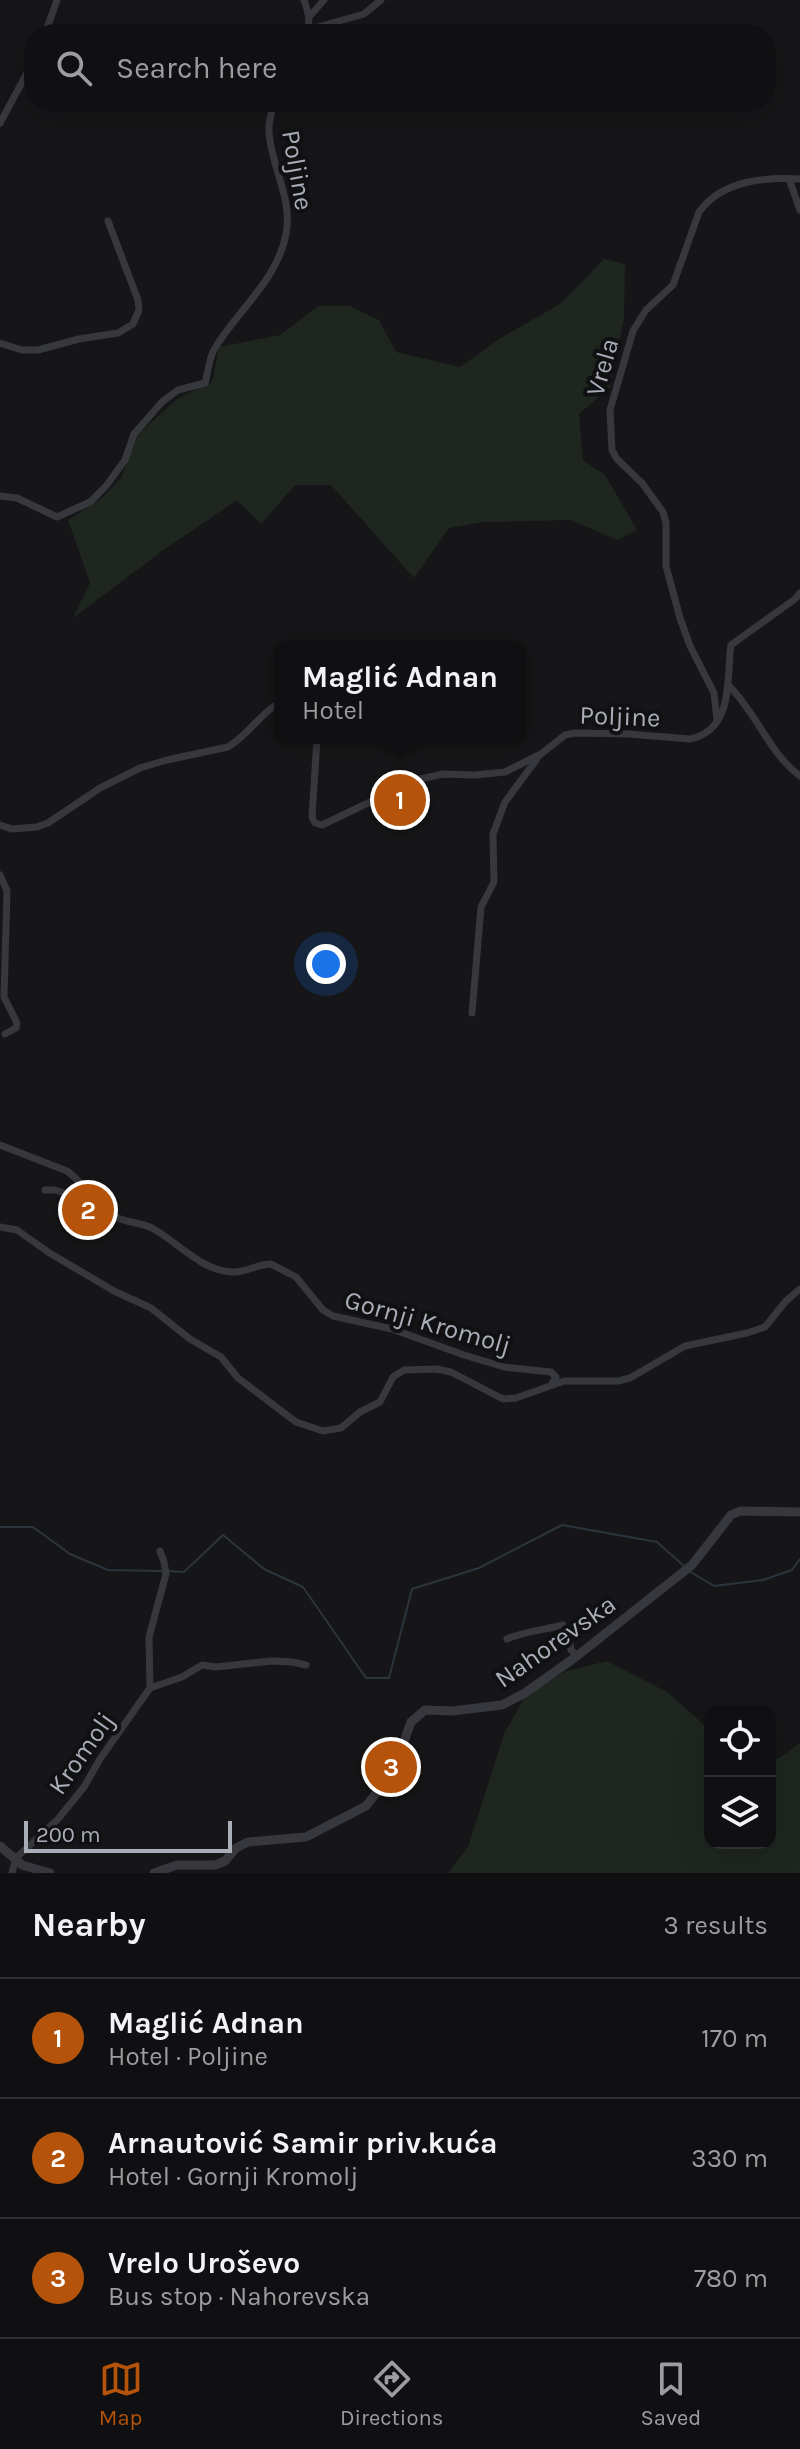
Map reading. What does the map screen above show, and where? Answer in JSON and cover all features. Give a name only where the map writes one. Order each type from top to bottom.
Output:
[{"type":"street","points":[[49,24],[57,0]]},
{"type":"street","points":[[304,0],[309,17]]},
{"type":"street","points":[[307,24],[309,17],[324,0]]},
{"type":"street","points":[[331,24],[364,14],[381,0]]},
{"type":"street","points":[[0,123],[24,79]]},
{"type":"street","name":"Poljine","points":[[0,496],[17,498],[57,517],[90,502],[113,478],[125,460],[134,434],[162,402],[178,390],[205,383],[213,349],[274,268],[287,234],[284,189],[269,135],[271,112]]},
{"type":"street","points":[[789,179],[800,210]]},
{"type":"street","name":"Vrela","points":[[717,720],[714,693],[690,646],[666,566],[666,523],[655,500],[612,450],[610,410],[633,331],[652,303],[673,285],[699,212],[705,204],[747,181],[800,179]]},
{"type":"street","points":[[0,343],[22,350],[38,350],[118,333],[133,324],[139,310],[138,300],[108,221]]},
{"type":"street","points":[[717,720],[729,686],[731,645],[800,593]]},
{"type":"street","points":[[729,686],[746,704],[773,746],[800,776]]},
{"type":"street","points":[[0,825],[12,829],[37,827],[100,788],[140,768],[228,747],[274,705]]},
{"type":"street","name":"Poljine","points":[[317,744],[312,817],[315,823],[322,825],[416,780],[443,774],[505,772],[541,754],[565,735],[628,734],[690,739],[699,737],[717,720]]},
{"type":"street","points":[[472,1013],[481,907],[494,882],[493,834],[505,802],[541,754]]},
{"type":"street","points":[[792,769],[800,763]]},
{"type":"street","points":[[0,875],[7,891],[4,997],[17,1023],[16,1028],[5,1034]]},
{"type":"street","name":"Gornji Kromolj","points":[[0,1145],[67,1171],[106,1212],[122,1221],[152,1228],[210,1265],[235,1272],[271,1264],[290,1272],[323,1310],[333,1316],[392,1329],[504,1367],[551,1372],[556,1377],[551,1385]]},
{"type":"street","points":[[45,1190],[55,1190],[99,1205]]},
{"type":"street","points":[[0,1227],[17,1230],[114,1291],[151,1308],[190,1339],[221,1357],[238,1378],[296,1422],[323,1431],[341,1428],[360,1412],[380,1402],[393,1377],[404,1370],[451,1372],[503,1399],[576,1380],[618,1381],[630,1378],[685,1346],[765,1327],[800,1289]]},
{"type":"street","name":"Nahorevska","points":[[154,1873],[177,1865],[215,1865],[225,1861],[236,1848],[248,1842],[306,1837],[366,1806],[393,1772],[416,1716],[425,1710],[452,1711],[502,1705],[525,1693],[687,1569],[710,1545],[726,1519],[740,1511],[800,1512]]},
{"type":"street","points":[[160,1551],[165,1570],[149,1637],[150,1688],[182,1677],[202,1665],[216,1667],[271,1661],[306,1665]]},
{"type":"street","points":[[507,1639],[522,1632],[563,1625],[568,1631],[571,1650],[577,1656]]},
{"type":"street","name":"Kromolj","points":[[16,1858],[71,1805],[150,1688]]},
{"type":"street","points":[[0,1846],[28,1868],[50,1873]]},
{"type":"street","points":[[12,1873],[16,1858]]},
{"type":"shaded area","points":[[604,259],[625,264],[624,318],[610,387],[579,414],[583,460],[605,475],[637,530],[617,540],[571,520],[483,522],[449,528],[414,578],[331,485],[295,485],[261,524],[237,500],[162,551],[73,618],[90,583],[68,520],[103,497],[121,478],[138,434],[177,399],[212,382],[219,347],[280,335],[318,306],[349,306],[379,320],[396,352],[460,367],[499,339],[560,304]]},
{"type":"shaded area","points":[[607,1661],[667,1692],[704,1725],[704,1849],[776,1849],[776,1759],[800,1743],[800,1873],[448,1873],[468,1847],[504,1734],[526,1695],[566,1671]]},
{"type":"waterway","points":[[169,1571],[184,1572],[223,1535],[264,1569],[303,1587],[366,1678],[389,1678],[412,1589],[479,1568],[562,1525],[657,1542],[685,1567]]},
{"type":"waterway","points":[[0,1527],[33,1527],[70,1554],[108,1570],[162,1571]]},
{"type":"waterway","points":[[689,1571],[714,1586],[763,1580],[792,1570],[800,1559]]},
{"type":"place","name":"Maglić Adnan","points":[[400,800]]},
{"type":"place","name":"Arnautović Samir priv.kuća","points":[[88,1210]]},
{"type":"place","name":"Vrelo Uroševo","points":[[391,1767]]}]
